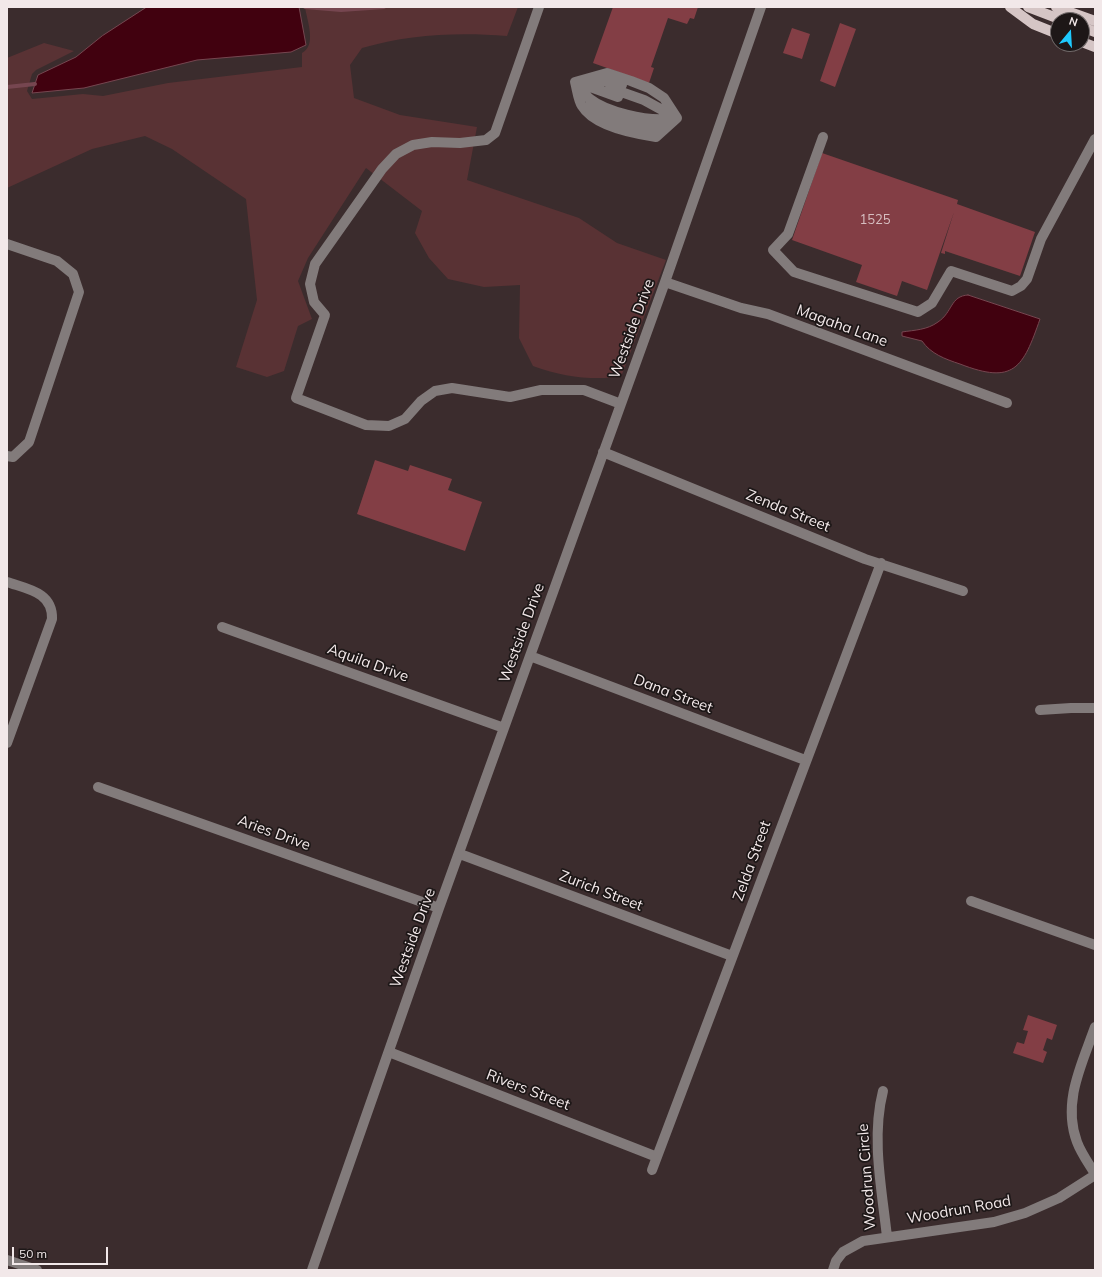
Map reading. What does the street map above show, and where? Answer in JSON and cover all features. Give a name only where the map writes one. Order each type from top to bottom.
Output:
[{"type":"main road","points":[[1010,7],[1033,24],[1050,31]]},
{"type":"main road","points":[[1028,7],[1050,15]]},
{"type":"main road","points":[[1056,7],[1095,21]]},
{"type":"street","points":[[539,7],[495,133],[486,140],[460,143],[432,142],[413,145],[396,154],[382,169],[315,264],[310,284],[314,302],[325,314],[296,398],[366,425],[389,426],[406,419],[422,401],[435,390],[452,388],[510,397],[541,390],[564,388],[584,390],[621,404]]},
{"type":"street","name":"Westside Drive","points":[[312,1270],[439,908],[460,854],[603,452],[666,282],[761,7]]},
{"type":"street","points":[[574,82],[607,73],[631,81],[649,88],[664,98],[677,118]]},
{"type":"street","points":[[574,82],[677,118]]},
{"type":"street","points":[[574,82],[587,103],[599,113],[637,127],[655,128],[677,118]]},
{"type":"street","points":[[823,137],[788,234],[773,250],[794,272],[918,312],[932,303],[951,271],[1012,291],[1021,286],[1027,279],[1041,240],[1095,139]]},
{"type":"street","points":[[7,244],[57,260],[73,274],[78,292],[29,442],[13,457],[7,456]]},
{"type":"street","name":"Magaha Lane","points":[[666,282],[741,308],[768,314],[1007,403]]},
{"type":"street","name":"Zenda Street","points":[[603,452],[865,559],[963,591]]},
{"type":"street","name":"Zelda Street","points":[[652,1170],[805,760],[881,563]]},
{"type":"street","points":[[7,582],[44,596],[52,611],[52,619],[7,743]]},
{"type":"street","name":"Aquila Drive","points":[[222,627],[504,728]]},
{"type":"street","name":"Dana Street","points":[[530,656],[805,760]]},
{"type":"street","points":[[1040,710],[1095,708]]},
{"type":"street","name":"Aries Drive","points":[[98,787],[439,908]]},
{"type":"street","name":"Zurich Street","points":[[460,854],[732,956]]},
{"type":"street","points":[[971,901],[1095,945]]},
{"type":"street","name":"Woodrun Road","points":[[833,1270],[836,1261],[843,1252],[850,1246],[863,1241],[994,1222],[1012,1217],[1059,1198],[1095,1175],[1078,1144],[1072,1128],[1071,1111],[1074,1087],[1095,1027]]},
{"type":"street","name":"Rivers Street","points":[[388,1052],[657,1157]]},
{"type":"street","name":"Woodrun Circle","points":[[883,1091],[878,1112],[878,1138],[887,1237]]},
{"type":"street","points":[[7,1260],[37,1270]]},
{"type":"shaded area","points":[[147,7],[299,7],[306,45],[291,52],[197,60],[84,88],[32,93],[38,75],[76,57],[102,36]]},
{"type":"shaded area","points":[[305,7],[518,7],[507,36],[471,34],[434,35],[380,43],[362,48],[350,65],[354,98],[400,115],[477,127],[467,180],[579,218],[617,243],[666,260],[621,377],[576,377],[555,373],[533,366],[519,338],[520,285],[484,287],[448,279],[429,258],[415,233],[422,211],[366,168],[308,258],[298,281],[312,319],[298,326],[284,371],[267,377],[236,367],[257,300],[246,199],[172,149],[145,136],[92,149],[7,188],[7,58],[44,43],[74,51],[36,70],[32,74],[27,91],[32,99],[83,94],[103,96],[168,83],[302,67],[302,53],[307,49],[310,39]]},
{"type":"shaded area","points":[[968,295],[1040,319],[1028,350],[1014,368],[1005,372],[993,373],[978,370],[939,356],[922,341],[902,336],[902,332],[934,325],[943,318],[958,298]]},
{"type":"building","points":[[613,7],[698,7],[694,19],[690,18],[687,24],[668,18],[651,67],[654,68],[649,83],[593,63]]},
{"type":"building","points":[[840,23],[856,29],[835,87],[820,81]]},
{"type":"building","points":[[792,28],[810,34],[802,59],[783,53]]},
{"type":"building","points":[[822,153],[958,200],[957,204],[1035,232],[1020,276],[945,251],[945,254],[941,253],[954,212],[927,290],[902,281],[897,296],[856,282],[862,265],[792,240]]},
{"type":"building","points":[[375,460],[408,471],[410,465],[452,479],[448,490],[482,502],[465,551],[357,514]]},
{"type":"building","points":[[1028,1015],[1057,1025],[1052,1040],[1047,1038],[1043,1050],[1047,1052],[1043,1063],[1013,1053],[1017,1042],[1024,1044],[1028,1031],[1023,1030]]},
{"type":"waterway","points":[[305,7],[341,10],[384,7]]},
{"type":"waterway","points":[[7,87],[35,84]]}]
